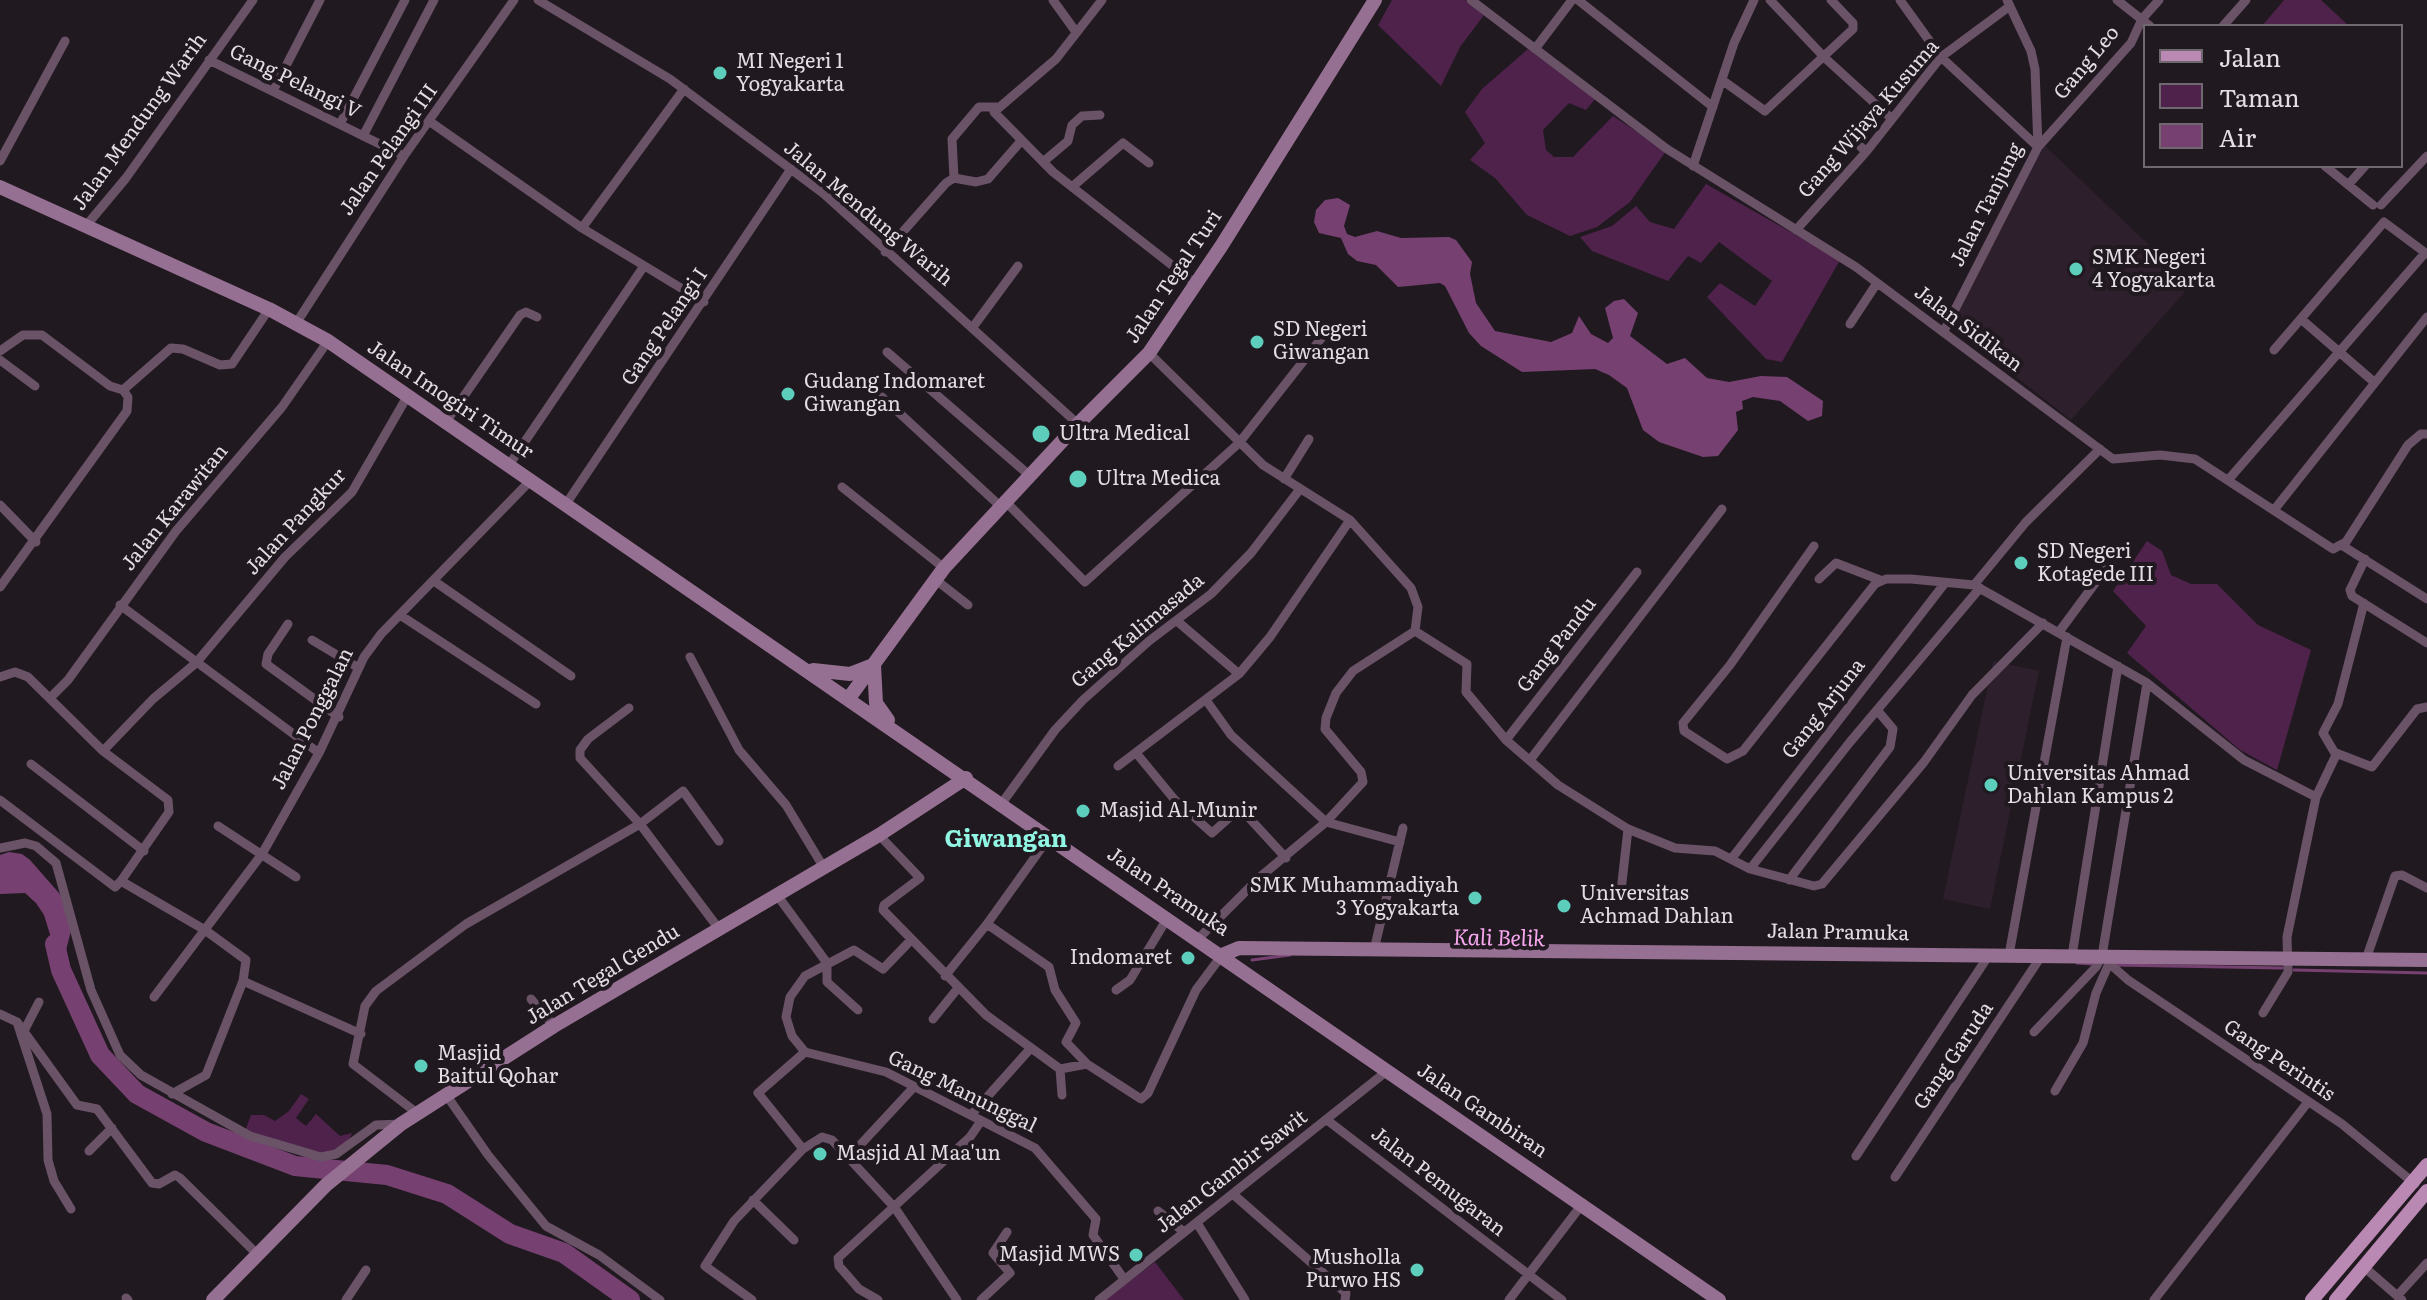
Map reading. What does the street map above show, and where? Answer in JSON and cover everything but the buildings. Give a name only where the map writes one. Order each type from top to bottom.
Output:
[{"type":"main road","name":"Jalan Tegal Turi","points":[[849,698],[940,574],[1029,475],[1149,353],[1375,0]]},
{"type":"main road","name":"Jalan Imogiri Timur","points":[[0,187],[297,322],[849,698]]},
{"type":"main road","points":[[804,667],[829,674],[850,674],[874,664],[876,703],[894,729]]},
{"type":"main road","name":"Jalan Pramuka","points":[[849,698],[1222,955],[1239,948],[2042,955],[2072,956],[2105,963],[2288,957],[2427,960]]},
{"type":"main road","name":"Jalan Tegal Gendu","points":[[213,1300],[255,1252],[326,1185],[401,1124],[554,1026],[879,835],[966,778]]},
{"type":"main road","name":"Jalan Gambiran","points":[[1222,955],[1719,1300]]},
{"type":"main road","points":[[2312,1300],[2427,1165]]},
{"type":"main road","points":[[2336,1300],[2427,1192]]},
{"type":"street","name":"Jalan Mendung Warih","points":[[85,227],[126,178],[253,0]]},
{"type":"street","points":[[273,91],[320,0]]},
{"type":"street","points":[[340,124],[405,0]]},
{"type":"street","points":[[363,136],[434,0]]},
{"type":"street","name":"Jalan Pelangi III","points":[[297,322],[404,156],[514,0]]},
{"type":"street","name":"Jalan Mendung Warih","points":[[538,0],[684,89],[824,194],[1078,424]]},
{"type":"street","points":[[1053,0],[1076,32]]},
{"type":"street","points":[[954,178],[952,139],[979,107],[996,107],[1059,56],[1102,0]]},
{"type":"street","name":"Jalan Sidikan","points":[[1471,0],[1693,166],[1877,283],[2100,449],[2118,460],[2160,455],[2195,459],[2329,548],[2343,546],[2427,599]]},
{"type":"street","points":[[1535,49],[1575,0],[1713,107]]},
{"type":"street","points":[[1693,166],[1722,80],[1754,0]]},
{"type":"street","points":[[1770,0],[1825,58],[1892,119]]},
{"type":"street","points":[[1722,80],[1765,111],[1825,58],[1854,27],[1831,0]]},
{"type":"street","points":[[1900,0],[1941,57],[2038,147]]},
{"type":"street","points":[[2117,0],[2146,23]]},
{"type":"street","name":"Gang Leo","points":[[2146,23],[2159,0]]},
{"type":"street","points":[[2225,24],[2246,0]]},
{"type":"street","name":"Gang Wijaya Kusuma","points":[[1796,230],[1866,152],[1941,57],[2009,3]]},
{"type":"street","name":"Jalan Tanjung","points":[[1944,331],[2038,147],[2035,69],[2009,3]]},
{"type":"street","name":"Gang Leo","points":[[2038,147],[2143,27]]},
{"type":"street","points":[[0,161],[65,41]]},
{"type":"street","name":"Gang Pelangi V","points":[[211,61],[404,156]]},
{"type":"street","points":[[582,228],[684,89]]},
{"type":"street","points":[[996,107],[995,114],[1043,162],[1196,284]]},
{"type":"street","points":[[1043,162],[1068,141],[1072,125],[1082,116],[1100,115]]},
{"type":"street","points":[[429,121],[582,228],[704,302]]},
{"type":"street","points":[[885,252],[946,183],[954,178],[976,182],[988,179],[1021,141]]},
{"type":"street","points":[[1072,187],[1123,143],[1149,163]]},
{"type":"street","points":[[1857,143],[1866,152]]},
{"type":"street","points":[[2327,168],[2377,205],[2427,156]]},
{"type":"street","points":[[2348,185],[2363,168]]},
{"type":"street","name":"Gang Pelangi I","points":[[566,504],[791,169]]},
{"type":"street","points":[[2229,479],[2426,253],[2384,222],[2274,350]]},
{"type":"street","points":[[509,465],[644,266]]},
{"type":"street","points":[[973,327],[1018,266]]},
{"type":"street","points":[[1850,324],[1877,283]]},
{"type":"street","points":[[123,390],[171,348],[183,349],[220,365],[232,364],[269,309]]},
{"type":"street","points":[[446,422],[520,315],[526,312],[537,317]]},
{"type":"street","points":[[2274,510],[2427,317]]},
{"type":"street","points":[[2301,319],[2374,382]]},
{"type":"street","points":[[882,397],[1003,503],[1085,582],[1239,443],[1327,331]]},
{"type":"street","points":[[0,351],[23,335],[42,335],[110,386],[123,390],[128,397],[127,411],[36,542],[0,587]]},
{"type":"street","name":"Jalan Karawitan","points":[[51,697],[76,670],[176,531],[282,407],[328,341]]},
{"type":"street","points":[[887,352],[1029,475]]},
{"type":"street","points":[[1149,353],[1239,443],[1284,479],[1329,503],[1350,520],[1413,592],[1418,607],[1415,631]]},
{"type":"street","points":[[0,360],[35,386]]},
{"type":"street","name":"Jalan Pangkur","points":[[103,751],[153,699],[196,663],[285,557],[352,492],[408,395]]},
{"type":"street","points":[[2343,546],[2408,445],[2421,434],[2427,434]]},
{"type":"street","points":[[1284,479],[1309,439]]},
{"type":"street","points":[[1750,869],[2033,514],[2100,449]]},
{"type":"street","name":"Jalan Ponggalan","points":[[154,997],[262,854],[338,717],[357,667],[400,615],[531,480]]},
{"type":"street","points":[[842,487],[940,574],[968,605]]},
{"type":"street","name":"Gang Kalimasada","points":[[1002,803],[1073,710],[1104,678],[1211,594],[1251,553],[1300,489]]},
{"type":"street","points":[[0,505],[36,542]]},
{"type":"street","points":[[1530,760],[1722,509]]},
{"type":"street","points":[[1118,766],[1239,674],[1270,637],[1350,520]]},
{"type":"street","points":[[1814,546],[1730,665],[1683,723],[1684,731],[1727,759],[1743,751],[1880,580]]},
{"type":"street","points":[[2009,955],[2063,634],[2121,548]]},
{"type":"street","points":[[2365,559],[2350,590],[2364,603],[2427,643]]},
{"type":"street","points":[[1819,579],[1836,563],[1880,580],[1977,587],[2147,683],[2244,760],[2316,797]]},
{"type":"street","name":"Gang Pandu","points":[[1506,740],[1637,572]]},
{"type":"street","points":[[434,581],[571,676]]},
{"type":"street","name":"Gang Arjuna","points":[[1732,858],[1945,583]]},
{"type":"street","points":[[2364,603],[2338,704],[2323,733],[2336,753],[2368,767],[2377,762],[2417,709],[2427,707]]},
{"type":"street","points":[[120,605],[319,753]]},
{"type":"street","points":[[400,615],[536,704]]},
{"type":"street","points":[[1177,621],[1239,674]]},
{"type":"street","points":[[1415,631],[1467,664],[1466,692],[1506,740],[1558,785],[1628,829],[1675,848],[1695,847],[1732,858],[1750,869],[1789,880],[1822,884],[1924,762],[1972,695],[2043,623]]},
{"type":"street","points":[[288,624],[268,654],[266,664],[338,717]]},
{"type":"street","points":[[1198,939],[1260,877],[1326,822],[1364,777],[1324,726],[1331,702],[1344,680],[1362,663],[1415,631]]},
{"type":"street","points":[[312,640],[357,667]]},
{"type":"street","points":[[690,657],[739,750],[786,805],[824,868]]},
{"type":"street","points":[[2072,956],[2118,666]]},
{"type":"street","points":[[0,677],[21,673],[51,697],[103,751],[171,805],[144,851],[115,887],[0,800]]},
{"type":"street","points":[[2055,1091],[2083,1043],[2105,963],[2147,683]]},
{"type":"street","points":[[1206,700],[1231,735],[1326,822],[1400,842]]},
{"type":"street","points":[[629,708],[588,739],[579,753],[640,824],[719,929]]},
{"type":"street","points":[[1789,880],[1890,747],[1893,729],[1877,710]]},
{"type":"street","points":[[2263,1013],[2288,972],[2287,937],[2316,797],[2336,753]]},
{"type":"street","points":[[1137,754],[1174,799],[1212,833],[1240,808],[1286,858]]},
{"type":"street","points":[[31,764],[144,851]]},
{"type":"street","points":[[417,1113],[353,1064],[365,1006],[376,991],[432,947],[640,824],[683,791],[719,841]]},
{"type":"street","points":[[218,826],[296,877]]},
{"type":"street","points":[[1374,950],[1403,828]]},
{"type":"street","points":[[1621,891],[1628,829]]},
{"type":"street","points":[[879,835],[920,878],[883,907],[911,940],[1009,1036],[1060,1069],[1087,1064]]},
{"type":"street","points":[[945,976],[1050,836]]},
{"type":"street","points":[[0,848],[25,843],[36,846],[56,863],[91,990],[120,1055],[141,1075],[250,1136],[321,1157],[336,1154],[376,1125],[401,1124]]},
{"type":"street","points":[[2366,959],[2395,877],[2402,875],[2427,888]]},
{"type":"street","points":[[121,881],[205,930],[246,960],[243,981],[205,1077],[172,1094]]},
{"type":"street","points":[[777,895],[827,963],[827,982],[858,1010]]},
{"type":"street","points":[[1116,990],[1130,980],[1168,917]]},
{"type":"street","points":[[987,924],[1049,967],[1055,990],[1076,1023],[1066,1042],[1087,1064],[1138,1100],[1145,1096],[1196,990],[1222,955]]},
{"type":"street","points":[[803,1149],[758,1093],[805,1052],[788,1027],[787,1007],[805,976],[827,963],[832,964],[854,950],[880,969],[911,940]]},
{"type":"street","points":[[1856,1156],[1989,955]]},
{"type":"street","name":"Gang Garuda","points":[[1895,1177],[2042,955]]},
{"type":"street","points":[[2034,1032],[2105,963]]},
{"type":"street","name":"Gang Perintis","points":[[2105,963],[2308,1102],[2427,1192]]},
{"type":"street","points":[[243,981],[361,1034]]},
{"type":"street","points":[[933,1019],[958,988]]},
{"type":"street","points":[[531,999],[554,1026]]},
{"type":"street","points":[[21,1025],[39,1002]]},
{"type":"street","points":[[0,1014],[21,1025],[77,1105],[94,1106],[156,1185],[169,1176],[180,1178],[255,1252]]},
{"type":"street","points":[[21,1025],[47,1114],[48,1160],[54,1181],[71,1209]]},
{"type":"street","points":[[971,1115],[1030,1049]]},
{"type":"street","name":"Gang Manunggal","points":[[805,1052],[886,1072],[1035,1148],[1096,1219],[1093,1235],[1124,1279]]},
{"type":"street","points":[[1060,1069],[1062,1095]]},
{"type":"street","name":"Jalan Gambir Sawit","points":[[1099,1300],[1387,1071]]},
{"type":"street","points":[[849,1157],[913,1088]]},
{"type":"street","points":[[447,1096],[488,1155],[546,1226],[599,1255],[660,1300]]},
{"type":"street","points":[[2154,1300],[2308,1102]]},
{"type":"street","name":"Jalan Pemugaran","points":[[1327,1120],[1562,1300]]},
{"type":"street","points":[[875,1297],[859,1289],[839,1266],[838,1258],[970,1137],[981,1121]]},
{"type":"street","points":[[89,1151],[112,1128]]},
{"type":"street","points":[[752,1300],[705,1267],[721,1239],[753,1200],[803,1149],[824,1137],[849,1157],[895,1208],[957,1300]]},
{"type":"street","points":[[1234,1195],[1346,1293],[1345,1300]]},
{"type":"street","points":[[753,1200],[794,1240]]},
{"type":"street","points":[[1509,1300],[1526,1273],[1583,1203]]},
{"type":"street","points":[[1158,1211],[1184,1232]]},
{"type":"street","points":[[1197,1223],[1245,1300]]},
{"type":"street","points":[[981,1300],[1010,1273],[993,1253],[1007,1232]]},
{"type":"street","points":[[2364,1267],[2400,1298],[2427,1263]]},
{"type":"street","points":[[346,1300],[366,1270]]},
{"type":"shaded area","name":"SMK Negeri 4 Yogyakarta","points":[[2041,142],[2191,285],[2071,420],[1953,327],[1959,304]]},
{"type":"shaded area","name":"Universitas Ahmad Dahlan Kampus 2","points":[[1993,661],[2039,671],[1990,909],[1943,899]]},
{"type":"green space","points":[[1392,0],[1465,0],[1484,15],[1460,47],[1441,86],[1378,25]]},
{"type":"green space","points":[[2284,0],[2321,0],[2347,24],[2264,24]]},
{"type":"green space","points":[[1528,49],[1595,99],[1586,110],[1569,103],[1543,130],[1546,150],[1554,157],[1573,157],[1613,116],[1666,151],[1630,202],[1597,227],[1570,236],[1527,215],[1495,178],[1470,160],[1485,143],[1465,112],[1482,89]]},
{"type":"green space","points":[[1706,184],[1840,260],[1782,362],[1766,359],[1707,297],[1720,283],[1755,306],[1772,281],[1719,242],[1701,263],[1688,256],[1668,281],[1592,251],[1580,237],[1612,226],[1636,206],[1650,222],[1674,229]]},
{"type":"green space","points":[[2147,541],[2162,551],[2171,575],[2191,584],[2217,584],[2258,625],[2311,650],[2277,770],[2240,750],[2127,653],[2146,626],[2113,591]]},
{"type":"green space","points":[[301,1094],[309,1099],[296,1118],[306,1126],[316,1114],[340,1136],[352,1133],[345,1150],[316,1155],[245,1131],[251,1115],[264,1115],[275,1121],[289,1111]]},
{"type":"green space","points":[[1155,1262],[1184,1300],[1104,1300]]},
{"type":"water","points":[[1338,198],[1350,205],[1344,226],[1347,234],[1355,237],[1377,231],[1401,238],[1449,237],[1456,240],[1472,262],[1470,274],[1476,303],[1495,331],[1551,342],[1572,333],[1579,316],[1591,334],[1608,343],[1613,338],[1605,308],[1614,301],[1624,299],[1638,313],[1630,336],[1667,364],[1685,358],[1707,378],[1729,382],[1761,376],[1787,377],[1823,401],[1822,416],[1808,421],[1780,401],[1753,397],[1742,401],[1743,409],[1736,412],[1738,430],[1718,456],[1703,457],[1659,442],[1643,430],[1627,388],[1609,375],[1595,369],[1522,372],[1481,346],[1469,333],[1445,286],[1440,283],[1398,287],[1376,265],[1357,261],[1348,254],[1341,238],[1319,233],[1314,222],[1316,210],[1325,200]]},
{"type":"water","points":[[9,852],[22,854],[30,860],[59,893],[69,911],[72,927],[61,970],[44,915],[36,903],[25,893],[0,894],[0,855]]},
{"type":"waterway","points":[[55,944],[61,970],[100,1055],[137,1094],[206,1132],[295,1166],[387,1175],[447,1194],[510,1234],[564,1253],[630,1300]]},
{"type":"waterway","name":"Kali Belik","points":[[1252,960],[1290,955]]},
{"type":"waterway","points":[[2077,963],[2093,964]]},
{"type":"waterway","points":[[2114,965],[2282,968]]},
{"type":"waterway","points":[[2294,970],[2427,973]]},
{"type":"place","name":"MI Negeri 1 Yogyakarta","points":[[720,73]]},
{"type":"place","name":"SMK Negeri 4 Yogyakarta","points":[[2076,269]]},
{"type":"place","name":"SD Negeri Giwangan","points":[[1257,342]]},
{"type":"place","name":"Gudang Indomaret Giwangan","points":[[788,394]]},
{"type":"place","name":"Ultra Medical","points":[[1041,434]]},
{"type":"place","name":"Ultra Medica","points":[[1078,479]]},
{"type":"place","name":"SD Negeri Kotagede III","points":[[2021,563]]},
{"type":"place","name":"Universitas Ahmad Dahlan Kampus 2","points":[[1991,785]]},
{"type":"place","name":"Masjid Al-Munir","points":[[1083,811]]},
{"type":"place","name":"SMK Muhammadiyah 3 Yogyakarta","points":[[1475,898]]},
{"type":"place","name":"Universitas Achmad Dahlan","points":[[1564,906]]},
{"type":"place","name":"Indomaret","points":[[1188,958]]},
{"type":"place","name":"Masjid Baitul Qohar","points":[[421,1066]]},
{"type":"place","name":"Masjid Al Maa'un","points":[[820,1154]]},
{"type":"place","name":"Masjid MWS","points":[[1136,1255]]},
{"type":"place","name":"Musholla Purwo HS","points":[[1417,1270]]},
{"type":"district","name":"Giwangan","points":[[1006,840]]}]
